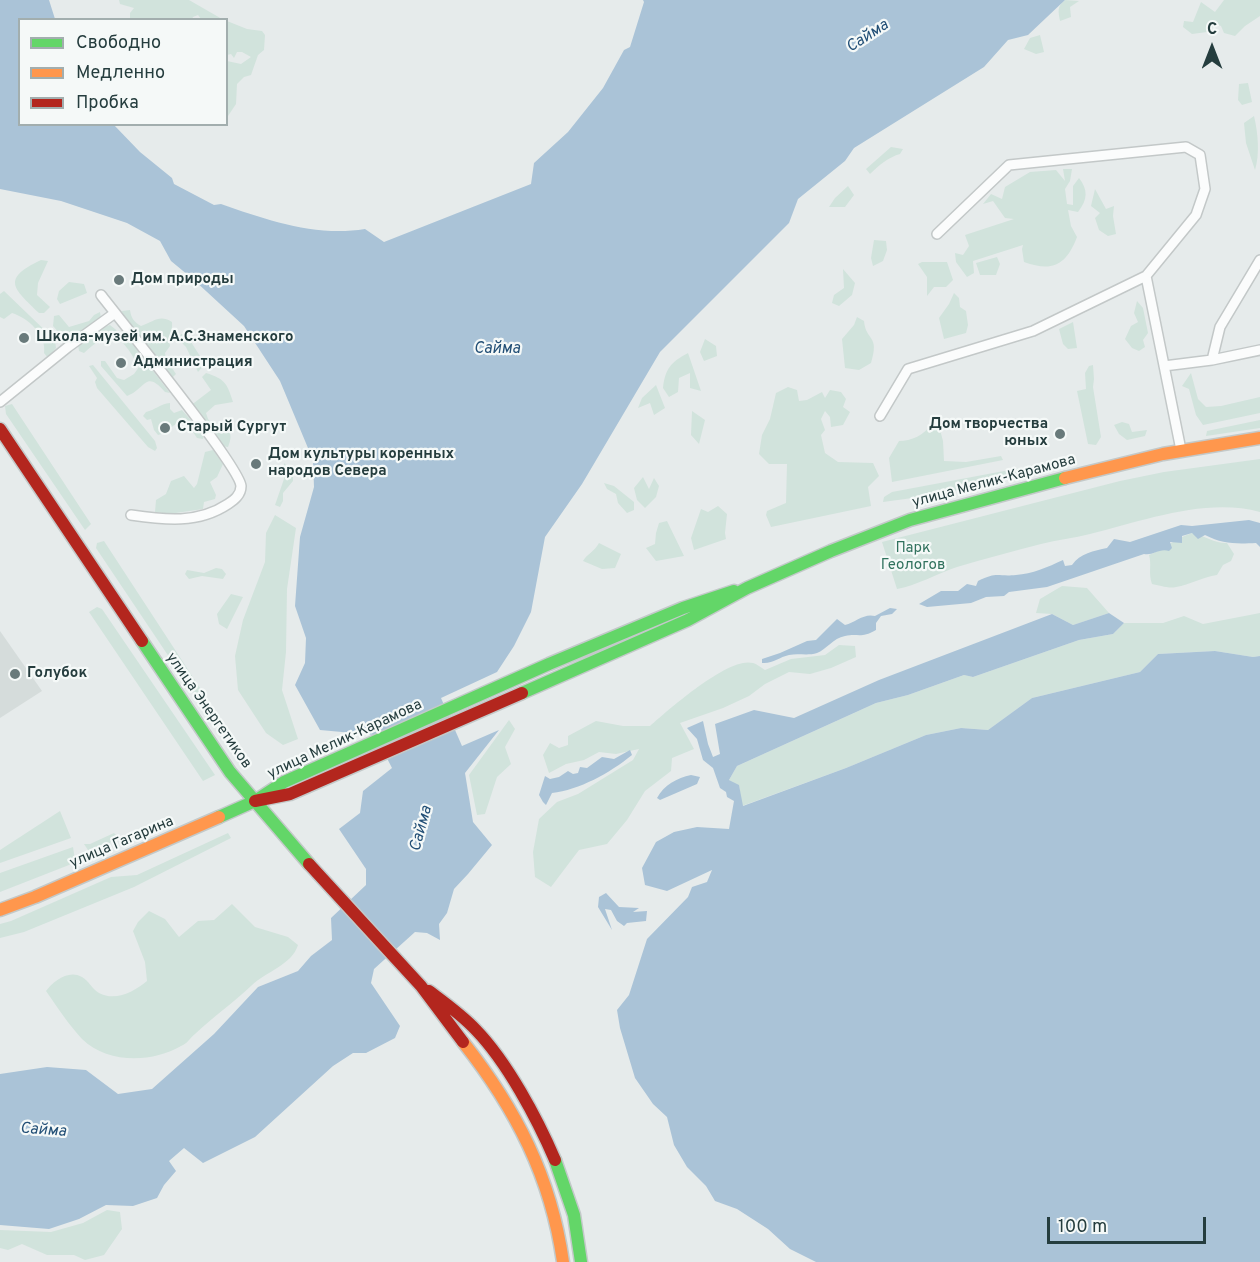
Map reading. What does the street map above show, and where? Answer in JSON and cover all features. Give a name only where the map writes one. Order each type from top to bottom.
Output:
[{"type":"main road","name":"улица Энергетиков","points":[[0,429],[224,762],[334,893],[417,982],[490,1076],[521,1128],[537,1162],[558,1227],[562,1262]]},
{"type":"main road","name":"улица Мелик-Карамова","points":[[255,801],[290,794],[706,612],[747,588],[831,551],[927,515],[1087,472],[1181,450],[1260,438]]},
{"type":"main road","name":"улица Мелик-Карамова","points":[[255,801],[284,782],[549,664],[692,604],[747,588]]},
{"type":"main road","name":"улица Гагарина","points":[[0,910],[35,897],[255,801]]},
{"type":"main road","name":"улица Энергетиков","points":[[417,982],[477,1031],[507,1071],[538,1122],[555,1156],[567,1191],[581,1262]]},
{"type":"street","points":[[880,416],[908,369],[1033,331],[1146,276],[1196,215],[1205,189],[1200,155],[1186,147],[1010,165],[937,234]]},
{"type":"street","points":[[1212,360],[1220,327],[1260,260]]},
{"type":"street","points":[[1146,276],[1181,450]]},
{"type":"street","points":[[101,295],[218,447],[239,478],[241,486],[240,493],[234,500],[217,511],[202,516],[176,520],[131,515]]},
{"type":"street","points":[[0,402],[68,347],[115,313]]},
{"type":"street","points":[[1164,366],[1212,360],[1260,350]]},
{"type":"shaded area","name":"Голубок","points":[[0,631],[42,691],[0,718]]},
{"type":"green space","points":[[119,0],[189,0],[220,18],[200,18],[198,15],[192,18],[130,18],[130,13],[134,8],[120,4]]},
{"type":"green space","points":[[1065,0],[1079,1],[1070,7],[1071,17],[1060,21],[1059,9]]},
{"type":"green space","points":[[1224,0],[1260,0],[1260,16],[1235,36],[1224,33],[1221,26],[1216,24],[1207,32],[1192,34],[1183,27],[1184,21],[1193,22],[1201,2],[1215,12]]},
{"type":"green space","points":[[228,21],[247,29],[262,31],[265,35],[264,50],[258,55],[251,75],[244,77],[237,84],[236,104],[228,116],[228,61],[241,64],[251,57],[242,52],[237,52],[234,58],[231,54],[228,55]]},
{"type":"green space","points":[[1040,35],[1044,52],[1036,54],[1024,49],[1030,38]]},
{"type":"green space","points":[[1248,83],[1252,102],[1242,105],[1238,100],[1239,84]]},
{"type":"green space","points":[[1254,116],[1258,143],[1255,170],[1246,143],[1244,123]]},
{"type":"green space","points":[[891,147],[903,149],[900,154],[884,162],[870,174],[866,169]]},
{"type":"green space","points":[[1063,169],[1072,169],[1070,181],[1065,189],[1067,204],[1073,205],[1073,186],[1079,178],[1086,195],[1078,212],[1068,210],[1071,226],[1077,237],[1068,255],[1057,264],[1034,265],[1024,262],[1023,245],[973,261],[974,273],[967,277],[956,262],[955,253],[963,255],[969,246],[965,235],[1014,219],[1005,218],[993,201],[983,204],[991,194],[1002,199],[1005,187],[1030,172],[1056,170],[1065,181]]},
{"type":"green space","points":[[848,186],[854,195],[845,207],[829,207],[835,198]]},
{"type":"green space","points":[[1095,189],[1106,209],[1114,206],[1116,234],[1108,236],[1099,230],[1095,218],[1100,213],[1091,206]]},
{"type":"green space","points":[[874,240],[886,241],[887,250],[883,261],[873,266],[871,258]]},
{"type":"green space","points":[[997,257],[1000,264],[996,275],[980,275],[976,263]]},
{"type":"green space","points":[[41,260],[48,261],[38,283],[37,295],[50,307],[44,313],[39,313],[23,297],[15,284],[20,273]]},
{"type":"green space","points":[[947,262],[953,280],[946,287],[934,287],[927,296],[927,277],[918,264]]},
{"type":"green space","points":[[843,269],[855,283],[852,295],[839,306],[832,303],[834,295],[844,288]]},
{"type":"green space","points":[[69,282],[84,284],[87,293],[60,304],[57,299],[59,291]]},
{"type":"green space","points":[[4,291],[55,340],[56,348],[48,358],[44,353],[43,340],[30,323],[12,313],[4,319],[0,317],[0,294]]},
{"type":"green space","points":[[954,293],[959,298],[960,307],[966,311],[968,325],[966,333],[944,339],[939,318]]},
{"type":"green space","points":[[1137,301],[1143,308],[1148,333],[1143,340],[1145,347],[1139,351],[1132,348],[1125,339],[1131,326],[1138,322],[1134,313]]},
{"type":"green space","points":[[130,310],[133,319],[141,326],[160,319],[172,322],[170,346],[165,353],[166,359],[176,374],[172,378],[123,317],[122,311]]},
{"type":"green space","points":[[100,312],[101,318],[69,339],[61,335],[53,326],[54,316],[59,315],[69,327],[89,321]]},
{"type":"green space","points":[[857,317],[864,321],[874,347],[871,363],[859,370],[845,368],[842,339],[854,325]]},
{"type":"green space","points":[[1073,322],[1077,348],[1068,349],[1063,344],[1059,329]]},
{"type":"green space","points":[[110,325],[130,341],[170,393],[149,381],[127,396],[101,366],[101,361],[105,361],[117,378],[124,380],[134,374],[139,367],[127,348],[116,339],[102,340],[84,353],[79,351],[78,345],[101,328]]},
{"type":"green space","points":[[181,334],[186,334],[205,364],[198,372],[186,347],[179,340]]},
{"type":"green space","points":[[705,339],[716,346],[717,356],[704,361],[700,352]]},
{"type":"green space","points":[[688,353],[701,391],[690,388],[690,373],[679,378],[678,392],[669,397],[663,388],[667,371],[673,363]]},
{"type":"green space","points":[[93,365],[155,441],[157,448],[155,451],[148,447],[97,388],[95,382],[97,378],[89,366]]},
{"type":"green space","points":[[1093,365],[1093,387],[1101,437],[1096,445],[1088,444],[1077,391],[1086,389],[1085,373],[1089,366]]},
{"type":"green space","points":[[206,373],[217,377],[224,383],[233,402],[215,405],[206,413],[208,419],[221,434],[229,431],[231,437],[228,447],[222,446],[190,406],[211,390],[202,377]]},
{"type":"green space","points":[[1191,373],[1198,399],[1206,407],[1260,397],[1260,413],[1203,425],[1196,415],[1189,389],[1182,386]]},
{"type":"green space","points":[[656,385],[665,408],[654,415],[650,403],[638,408],[642,398]]},
{"type":"green space","points":[[788,387],[797,390],[799,401],[807,400],[822,392],[825,398],[830,390],[841,392],[846,399],[843,407],[850,412],[843,425],[831,427],[830,417],[825,411],[821,419],[825,430],[821,435],[825,453],[838,462],[873,463],[879,476],[868,487],[871,506],[771,527],[766,515],[767,511],[786,503],[787,464],[769,464],[759,454],[762,435],[770,419],[776,393]]},
{"type":"green space","points":[[170,403],[170,409],[174,413],[182,410],[204,435],[203,439],[197,438],[187,423],[183,422],[158,435],[151,419],[147,420],[143,416],[146,412]]},
{"type":"green space","points":[[12,404],[91,524],[85,530],[6,414],[5,406]]},
{"type":"green space","points":[[692,411],[705,420],[699,444],[691,435]]},
{"type":"green space","points":[[1260,420],[1260,428],[1206,436],[1207,431]]},
{"type":"green space","points":[[1122,422],[1129,424],[1132,432],[1147,430],[1145,436],[1127,440],[1119,434],[1114,425]]},
{"type":"green space","points":[[931,424],[939,426],[943,441],[944,461],[966,462],[1001,456],[1003,460],[892,482],[889,458],[899,441],[917,437]]},
{"type":"green space","points":[[213,450],[223,464],[217,477],[210,482],[216,495],[215,499],[204,502],[203,509],[169,514],[155,512],[156,500],[166,494],[171,481],[184,476],[194,488],[205,452]]},
{"type":"green space","points":[[1075,457],[1072,464],[1034,473],[1031,467]]},
{"type":"green space","name":"Парк Геологов","points":[[1260,459],[1260,512],[1218,507],[1175,512],[999,555],[957,567],[897,589],[882,542],[1120,481],[1164,472]]},
{"type":"green space","points":[[284,463],[293,472],[293,481],[283,493],[280,507],[275,505],[284,479]]},
{"type":"green space","points":[[1020,468],[1020,475],[942,494],[883,502],[884,497],[892,492]]},
{"type":"green space","points":[[643,477],[649,489],[654,478],[659,486],[656,497],[645,508],[637,500],[634,488]]},
{"type":"green space","points":[[604,483],[614,486],[634,502],[634,510],[627,513],[618,503],[616,494],[607,489]]},
{"type":"green space","points":[[718,506],[727,514],[726,539],[694,550],[691,538],[701,509],[708,512]]},
{"type":"green space","points":[[275,515],[296,528],[287,589],[286,652],[282,690],[298,739],[283,745],[266,733],[238,690],[235,656],[243,620],[265,562],[266,533]]},
{"type":"green space","points":[[667,521],[684,556],[656,561],[646,548],[655,544],[659,523]]},
{"type":"green space","points":[[1192,533],[1227,543],[1234,554],[1231,561],[1223,565],[1217,575],[1186,585],[1170,588],[1152,584],[1149,555]]},
{"type":"green space","points":[[104,541],[218,718],[210,718],[96,548],[97,543]]},
{"type":"green space","points":[[599,543],[621,554],[615,568],[602,569],[583,561]]},
{"type":"green space","points":[[216,568],[222,569],[226,574],[223,579],[202,576],[189,579],[185,574],[187,570],[204,573]]},
{"type":"green space","points":[[1062,586],[1087,588],[1109,613],[1073,625],[1052,614],[1036,613],[1040,599]]},
{"type":"green space","points":[[231,594],[243,597],[227,629],[219,624],[217,614]]},
{"type":"green space","points":[[97,607],[102,609],[215,775],[203,781],[89,612]]},
{"type":"green space","points":[[1260,613],[1260,656],[1215,651],[1158,654],[1140,672],[1032,698],[988,730],[961,728],[926,735],[846,768],[742,806],[739,786],[729,780],[737,766],[876,703],[908,695],[964,675],[973,677],[1079,640],[1113,634],[1124,623],[1163,623],[1184,616],[1203,624]]},
{"type":"green space","points":[[839,645],[855,646],[856,657],[810,674],[789,672],[765,684],[749,696],[680,723],[694,749],[672,758],[671,771],[645,791],[627,820],[607,844],[579,850],[551,887],[535,877],[533,852],[539,819],[557,802],[578,794],[633,760],[639,749],[616,754],[599,752],[549,773],[543,755],[550,743],[559,748],[568,745],[568,736],[596,721],[623,726],[650,726],[699,686],[729,668],[742,663],[753,663],[765,670],[791,659],[825,655]]},
{"type":"green space","points":[[509,720],[515,729],[505,747],[511,764],[497,777],[485,814],[477,815],[469,775]]},
{"type":"green space","points":[[60,811],[71,838],[0,863],[0,850]]},
{"type":"green space","points":[[114,833],[117,836],[102,850],[95,853],[88,850],[84,844],[90,844]]},
{"type":"green space","points":[[228,833],[231,838],[134,887],[24,932],[0,938],[0,924],[111,877],[137,875]]},
{"type":"green space","points":[[73,847],[75,860],[69,865],[0,892],[0,873]]},
{"type":"green space","points":[[232,904],[255,927],[288,937],[298,945],[295,952],[284,963],[257,981],[185,1044],[169,1052],[144,1058],[117,1057],[104,1053],[82,1039],[46,991],[57,980],[72,974],[82,977],[97,992],[105,995],[118,996],[131,992],[147,981],[145,962],[133,931],[149,911],[165,919],[179,937],[198,921],[214,920]]},
{"type":"green space","points":[[107,1210],[120,1212],[122,1229],[104,1255],[85,1260],[74,1255],[47,1255],[22,1244],[8,1250],[0,1248],[0,1230],[51,1232],[83,1223]]},
{"type":"water","name":"Сайма","points":[[0,0],[49,0],[55,18],[18,18],[18,126],[115,126],[140,152],[172,178],[174,184],[214,205],[221,204],[256,216],[310,229],[346,231],[365,229],[384,242],[531,184],[534,163],[568,132],[603,88],[624,50],[630,47],[643,0],[1065,0],[1028,35],[1008,40],[984,67],[854,148],[845,161],[798,199],[789,223],[660,352],[582,484],[545,537],[531,612],[514,646],[497,672],[441,698],[462,746],[499,730],[465,773],[473,822],[492,845],[454,889],[447,913],[439,924],[440,940],[427,933],[415,932],[374,969],[371,983],[400,1026],[395,1038],[366,1053],[353,1053],[333,1066],[255,1137],[203,1163],[184,1148],[169,1161],[176,1171],[157,1198],[133,1206],[106,1205],[79,1219],[49,1229],[0,1225],[0,1074],[47,1067],[86,1070],[118,1094],[152,1089],[214,1034],[258,987],[298,971],[311,956],[332,940],[331,918],[366,885],[366,869],[339,829],[360,813],[363,791],[392,768],[375,735],[320,730],[295,685],[305,663],[306,638],[295,606],[300,537],[314,487],[313,460],[280,381],[244,326],[171,261],[160,241],[127,223],[61,201],[0,189]]},
{"type":"water","points":[[1249,520],[1260,523],[1260,547],[1256,543],[1229,543],[1205,535],[1198,539],[1192,533],[1182,536],[1182,543],[1170,542],[1172,548],[1169,551],[1162,550],[1144,554],[1047,587],[1009,592],[1004,596],[986,597],[971,603],[927,607],[919,604],[941,591],[958,591],[967,584],[976,586],[978,581],[990,576],[1028,573],[1063,560],[1065,566],[1072,565],[1083,555],[1107,548],[1114,539],[1130,542],[1181,525],[1192,526]]},
{"type":"water","points":[[890,608],[897,609],[892,614],[881,616],[876,623],[876,630],[871,633],[841,637],[817,653],[789,655],[762,663],[762,659],[807,641],[816,640],[837,619],[845,625],[864,617],[875,616]]},
{"type":"water","points":[[1109,613],[1124,623],[1113,634],[1079,640],[973,677],[964,675],[908,695],[876,703],[737,766],[729,780],[739,785],[743,806],[846,768],[926,735],[961,728],[988,730],[1032,698],[1140,672],[1158,654],[1215,651],[1260,656],[1260,1262],[816,1262],[790,1249],[768,1229],[737,1209],[715,1201],[706,1186],[687,1167],[674,1145],[667,1117],[653,1104],[635,1078],[620,1028],[617,1010],[629,995],[647,939],[688,897],[692,887],[707,882],[712,870],[667,891],[645,885],[642,868],[656,842],[674,832],[697,827],[729,829],[734,801],[727,797],[726,792],[720,788],[713,768],[703,760],[697,739],[687,728],[703,721],[713,757],[720,754],[715,724],[754,710],[794,718],[879,680],[1052,614],[1073,625]]},
{"type":"water","points":[[630,750],[632,755],[604,774],[573,788],[552,793],[546,805],[539,795],[545,776],[550,779],[559,777],[568,771],[573,774],[578,773],[580,767],[587,768],[602,757],[614,759]]},
{"type":"water","points":[[691,775],[700,777],[697,784],[660,800],[657,798],[671,783]]},
{"type":"water","points":[[606,893],[619,907],[639,908],[633,912],[647,911],[646,921],[627,923],[624,926],[617,921],[611,910],[605,909],[612,930],[598,907],[599,897]]},
{"type":"traffic: fast","points":[[522,693],[688,620],[747,588],[831,551],[910,520],[1065,478]]},
{"type":"traffic: fast","points":[[219,817],[255,801],[284,782],[549,664],[683,608],[734,591]]},
{"type":"traffic: fast","points":[[142,641],[230,772],[309,864]]},
{"type":"traffic: fast","points":[[555,1160],[574,1215],[581,1262]]},
{"type":"traffic: slow","points":[[1065,478],[1163,454],[1260,438]]},
{"type":"traffic: slow","points":[[0,910],[219,817]]},
{"type":"traffic: slow","points":[[463,1042],[499,1093],[528,1145],[550,1201],[563,1262]]},
{"type":"traffic: jam","points":[[0,429],[142,641]]},
{"type":"traffic: jam","points":[[255,801],[290,794],[522,693]]},
{"type":"traffic: jam","points":[[309,864],[421,986],[463,1042]]},
{"type":"traffic: jam","points":[[429,991],[453,1009],[488,1043],[510,1074],[555,1160]]},
{"type":"place","name":"Дом природы","points":[[119,280]]},
{"type":"place","name":"Школа-музей им. А.С.Знаменского","points":[[24,338]]},
{"type":"place","name":"Администрация","points":[[121,363]]},
{"type":"place","name":"Старый Сургут","points":[[165,428]]},
{"type":"place","name":"Дом творчества юных","points":[[1060,434]]},
{"type":"place","name":"Дом культуры коренных народов Севера","points":[[256,464]]},
{"type":"place","name":"Голубок","points":[[15,674]]}]
